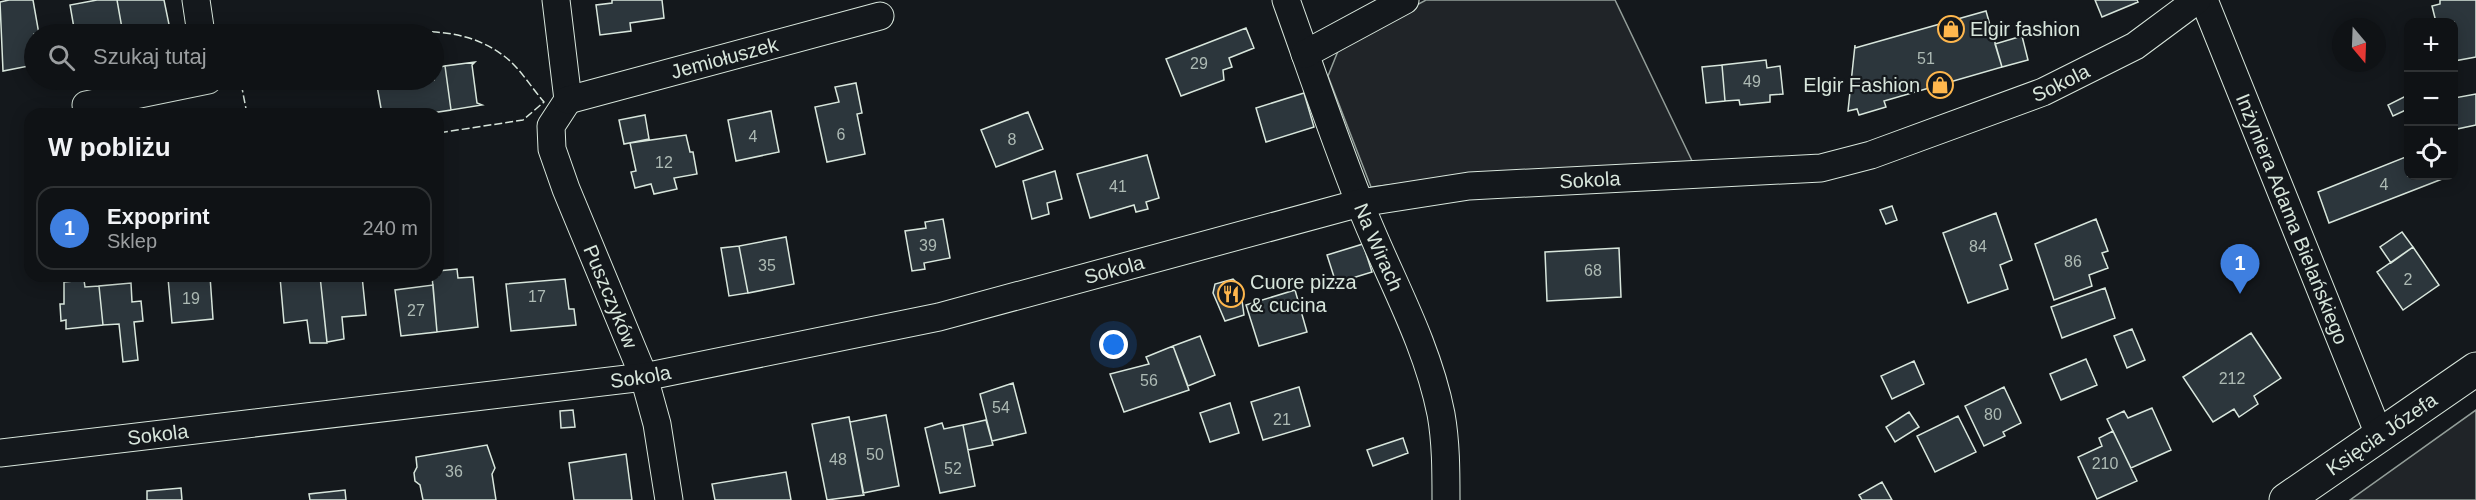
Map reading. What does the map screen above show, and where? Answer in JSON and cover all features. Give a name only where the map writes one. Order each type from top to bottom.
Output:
[{"type":"street","points":[[196,0],[200,24]]},
{"type":"street","points":[[556,0],[568,100]]},
{"type":"street","name":"Na Wirach","points":[[1286,0],[1360,203],[1390,269],[1431,378],[1441,412],[1446,448],[1446,500]]},
{"type":"street","points":[[1305,54],[1405,0]]},
{"type":"street","name":"Sokola","points":[[0,453],[644,377],[939,317],[1360,203],[1469,186],[1821,168],[1871,155],[2043,92],[2135,46],[2197,0]]},
{"type":"street","name":"Inżyniera Adama Bielańskiego","points":[[2204,0],[2380,437]]},
{"type":"street","name":"Jemiołuszek","points":[[568,100],[880,16]]},
{"type":"street","points":[[86,105],[159,90]]},
{"type":"street","name":"Puszczyków","points":[[568,100],[551,126],[552,149],[566,189],[644,377],[657,424],[669,500]]},
{"type":"street","name":"Księcia Józefa","points":[[2286,500],[2476,369]]},
{"type":"shaded area","points":[[1426,0],[1615,0],[1694,165],[1478,175],[1371,187],[1328,76],[1340,46]]},
{"type":"shaded area","points":[[2476,410],[2476,500],[2350,500]]},
{"type":"building","points":[[33,0],[37,24],[24,24],[24,67],[3,71],[0,2]]},
{"type":"building","points":[[97,0],[117,0],[121,24],[73,24],[70,5]]},
{"type":"building","points":[[117,0],[164,0],[169,24],[121,24]]},
{"type":"building","points":[[612,0],[662,0],[664,18],[630,23],[631,31],[600,35],[596,5],[612,3]]},
{"type":"building","points":[[2095,0],[2137,0],[2138,2],[2102,17]]},
{"type":"building","points":[[2440,0],[2476,0],[2476,57],[2458,60],[2458,18],[2435,18],[2432,6],[2440,4]]},
{"type":"building","points":[[1986,11],[2002,67],[1884,101],[1886,107],[1859,115],[1857,109],[1848,111],[1855,45],[1855,48]]},
{"type":"building","points":[[1246,28],[1254,48],[1229,58],[1232,67],[1223,70],[1224,80],[1181,96],[1166,59]]},
{"type":"building","points":[[2022,36],[2028,60],[2002,67],[1995,44]]},
{"type":"building","points":[[1766,60],[1767,68],[1780,66],[1783,94],[1770,95],[1770,102],[1740,105],[1739,100],[1725,101],[1722,65]]},
{"type":"building","points":[[475,62],[472,65],[477,103],[482,105],[451,110],[445,66]]},
{"type":"building","points":[[1722,65],[1725,101],[1706,103],[1702,67]]},
{"type":"building","points":[[444,66],[451,110],[381,108],[378,90],[444,90]]},
{"type":"building","points":[[856,83],[862,113],[857,114],[865,154],[827,162],[815,107],[839,102],[835,87]]},
{"type":"building","points":[[1304,93],[1314,127],[1266,142],[1256,108]]},
{"type":"building","points":[[2476,94],[2476,125],[2458,129],[2458,97]]},
{"type":"building","points":[[2404,97],[2404,111],[2393,116],[2388,105]]},
{"type":"building","points":[[771,111],[779,152],[736,161],[728,120]]},
{"type":"building","points":[[1028,112],[1043,149],[996,167],[981,130]]},
{"type":"building","points":[[645,115],[649,139],[624,144],[619,120]]},
{"type":"building","points":[[686,135],[690,152],[693,152],[697,174],[674,178],[677,189],[654,194],[651,184],[635,188],[631,172],[636,171],[630,143]]},
{"type":"building","points":[[1147,155],[1159,198],[1146,202],[1148,209],[1136,212],[1134,205],[1090,218],[1077,174]]},
{"type":"building","points":[[2404,158],[2404,180],[2440,180],[2329,223],[2318,192]]},
{"type":"building","points":[[1055,171],[1062,199],[1047,203],[1049,214],[1032,219],[1023,181]]},
{"type":"building","points":[[1892,206],[1897,220],[1886,224],[1880,210]]},
{"type":"building","points":[[1996,213],[2012,260],[2000,265],[2008,289],[1968,303],[1943,233]]},
{"type":"building","points":[[943,219],[950,258],[924,263],[925,269],[912,271],[905,231],[926,228],[925,222]]},
{"type":"building","points":[[2096,219],[2108,251],[2102,253],[2108,268],[2089,275],[2092,286],[2054,300],[2035,244]]},
{"type":"building","points":[[2402,232],[2413,247],[2391,263],[2380,247]]},
{"type":"building","points":[[786,237],[794,284],[748,293],[739,246]]},
{"type":"building","points":[[1363,244],[1372,272],[1336,283],[1327,255]]},
{"type":"building","points":[[739,246],[748,293],[729,296],[721,248]]},
{"type":"building","points":[[2413,247],[2439,285],[2403,310],[2377,272]]},
{"type":"building","points":[[1619,248],[1621,297],[1547,301],[1545,252]]},
{"type":"building","points":[[457,269],[458,278],[473,277],[478,327],[437,332],[433,282],[444,282],[444,270]]},
{"type":"building","points":[[565,279],[569,309],[574,309],[576,325],[511,331],[506,284]]},
{"type":"building","points":[[1233,279],[1240,286],[1244,315],[1225,321],[1213,293],[1215,284]]},
{"type":"building","points":[[64,282],[84,282],[85,287],[99,286],[103,325],[66,329],[66,320],[61,321],[60,304],[64,304]]},
{"type":"building","points":[[168,282],[210,282],[213,319],[172,323]]},
{"type":"building","points":[[280,282],[321,282],[327,343],[310,343],[307,320],[284,323]]},
{"type":"building","points":[[321,282],[363,282],[366,315],[342,317],[344,339],[327,342]]},
{"type":"building","points":[[131,283],[132,302],[141,301],[143,321],[134,322],[138,360],[123,362],[119,324],[103,325],[99,286]]},
{"type":"building","points":[[433,285],[437,332],[401,336],[395,290]]},
{"type":"building","points":[[2105,288],[2115,318],[2062,338],[2051,307]]},
{"type":"building","points":[[1295,290],[1307,332],[1259,346],[1246,305]]},
{"type":"building","points":[[2132,329],[2145,360],[2127,368],[2114,336]]},
{"type":"building","points":[[2251,333],[2281,378],[2254,396],[2258,404],[2239,417],[2234,409],[2213,422],[2183,377]]},
{"type":"building","points":[[1200,336],[1215,375],[1188,386],[1173,346]]},
{"type":"building","points":[[1173,346],[1189,390],[1124,412],[1110,374],[1149,364],[1146,357]]},
{"type":"building","points":[[2086,359],[2097,385],[2061,400],[2050,374]]},
{"type":"building","points":[[1914,361],[1924,384],[1892,399],[1881,376]]},
{"type":"building","points":[[1013,383],[1026,433],[992,441],[980,394]]},
{"type":"building","points":[[1299,387],[1310,426],[1263,440],[1251,402]]},
{"type":"building","points":[[2004,387],[2021,423],[2003,432],[2005,436],[1984,446],[1965,406]]},
{"type":"building","points":[[1230,403],[1239,433],[1210,442],[1200,413]]},
{"type":"building","points":[[2152,408],[2171,450],[2131,468],[2107,419],[2124,411],[2128,418]]},
{"type":"building","points":[[573,410],[575,427],[561,428],[560,411]]},
{"type":"building","points":[[1909,412],[1919,427],[1895,442],[1886,427]]},
{"type":"building","points":[[886,415],[899,486],[863,493],[850,422]]},
{"type":"building","points":[[1958,416],[1976,452],[1935,472],[1917,436]]},
{"type":"building","points":[[849,417],[864,495],[827,500],[812,424]]},
{"type":"building","points":[[986,420],[993,445],[968,450],[963,425]]},
{"type":"building","points":[[942,423],[944,429],[963,425],[975,486],[940,493],[925,428]]},
{"type":"building","points":[[2113,431],[2137,481],[2097,499],[2078,457],[2102,446],[2099,438]]},
{"type":"building","points":[[1403,438],[1408,453],[1373,466],[1367,450]]},
{"type":"building","points":[[487,445],[495,468],[492,474],[496,500],[423,500],[420,485],[415,481],[416,457]]},
{"type":"building","points":[[626,454],[632,500],[574,500],[569,463]]},
{"type":"building","points":[[786,472],[791,500],[715,500],[712,484]]},
{"type":"building","points":[[1882,482],[1892,500],[1862,500],[1859,495]]},
{"type":"building","points":[[181,488],[182,500],[147,500],[147,491]]},
{"type":"building","points":[[345,490],[346,500],[310,500],[309,494]]},
{"type":"fence","points":[[444,33],[477,41],[504,56],[520,71],[544,102],[523,120],[444,132]]},
{"type":"fence","points":[[242,90],[246,108]]},
{"type":"place","name":"Elgir fashion","points":[[1951,29]]},
{"type":"place","name":"Elgir Fashion","points":[[1940,85]]},
{"type":"place","name":"Cuore pizza & cucina","points":[[1231,294]]},
{"type":"place","name":"Expoprint","points":[[2240,294]]}]
